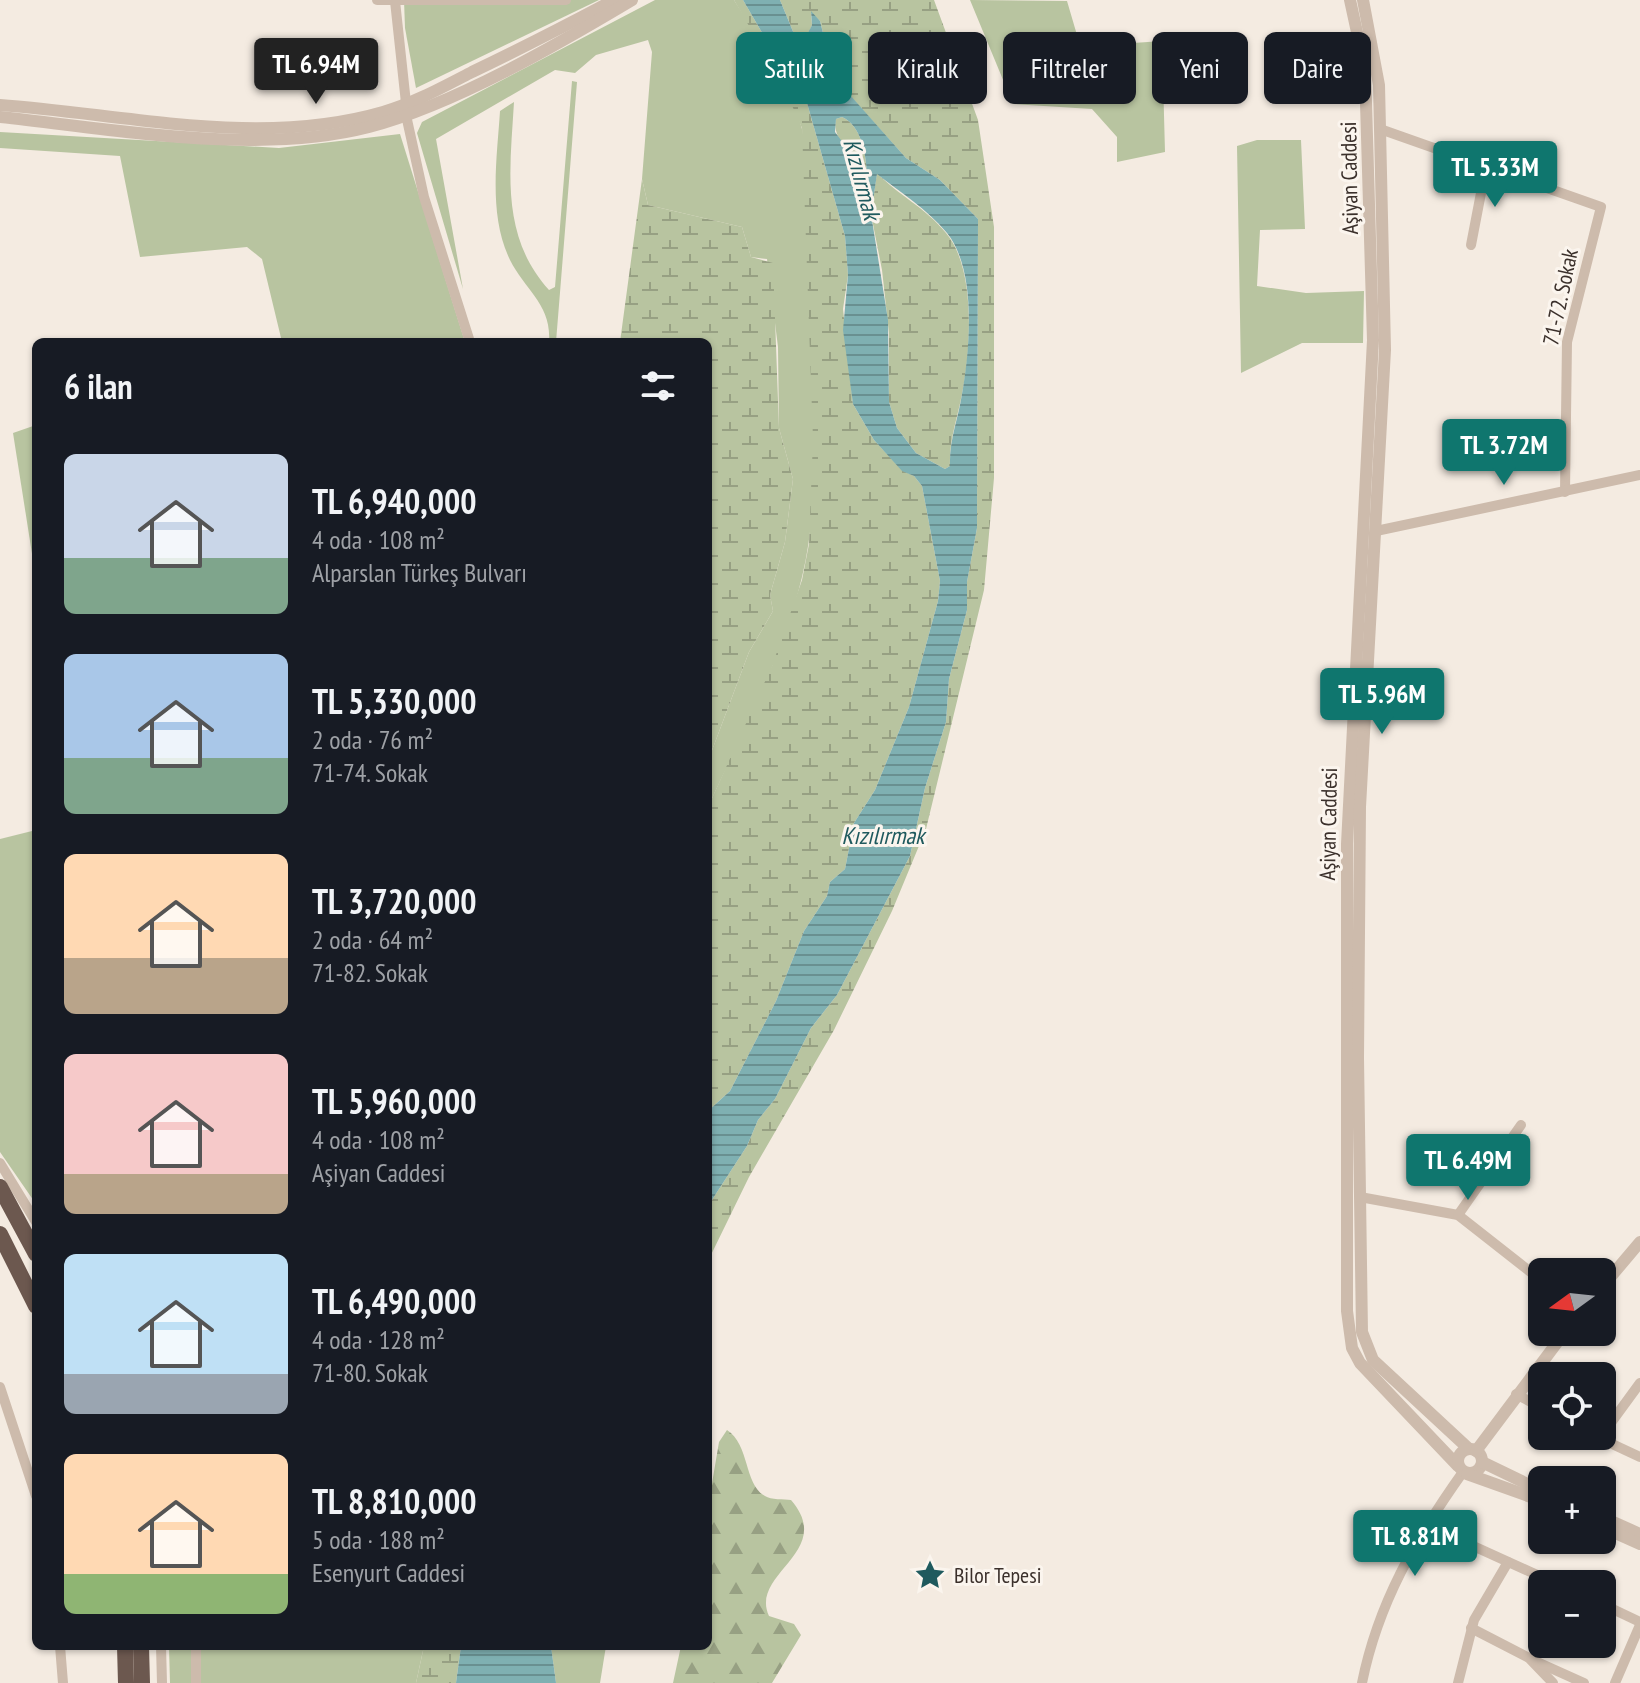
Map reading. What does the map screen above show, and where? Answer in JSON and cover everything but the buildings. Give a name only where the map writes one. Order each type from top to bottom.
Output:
[{"type":"highway","points":[[0,1187],[32,1247]]},
{"type":"highway","points":[[0,1234],[32,1298]]},
{"type":"highway","points":[[125,1650],[126,1683]]},
{"type":"highway","points":[[141,1650],[142,1683]]},
{"type":"street","points":[[377,0],[564,1]]},
{"type":"street","points":[[0,105],[92,116],[238,127],[312,126],[406,109],[614,0]]},
{"type":"street","points":[[0,117],[130,132],[268,139],[331,134],[406,109],[520,61],[632,0]]},
{"type":"street","name":"Aşiyan Caddesi","points":[[1350,0],[1365,69],[1373,340],[1347,844],[1348,1328],[1352,1348],[1366,1370],[1463,1471]]},
{"type":"street","name":"Aşiyan Caddesi","points":[[1363,0],[1374,46],[1380,129],[1385,350],[1360,807],[1362,1332],[1373,1360],[1476,1454],[1528,1483]]},
{"type":"street","points":[[395,1],[406,109],[424,197],[469,338]]},
{"type":"street","points":[[1380,129],[1486,167],[1471,245]]},
{"type":"street","name":"71-72. Sokak","points":[[1486,167],[1601,207],[1567,342],[1565,492]]},
{"type":"street","points":[[1376,531],[1640,475]]},
{"type":"street","points":[[1458,1215],[1521,1125]]},
{"type":"street","points":[[0,1163],[32,1215]]},
{"type":"street","points":[[1360,1197],[1458,1215],[1528,1270]]},
{"type":"street","points":[[1616,1270],[1640,1242]]},
{"type":"street","points":[[1463,1471],[1476,1472],[1476,1454],[1516,1394],[1554,1346]]},
{"type":"street","points":[[1616,1414],[1640,1383]]},
{"type":"street","points":[[0,1387],[32,1484]]},
{"type":"street","points":[[1516,1394],[1528,1400]]},
{"type":"street","points":[[1616,1445],[1640,1457]]},
{"type":"street","points":[[1362,1683],[1375,1628],[1396,1577],[1463,1471],[1459,1455],[1476,1454]]},
{"type":"street","points":[[1463,1471],[1528,1496]]},
{"type":"street","points":[[1616,1523],[1640,1534]]},
{"type":"street","points":[[1427,1525],[1528,1571]]},
{"type":"street","points":[[1616,1533],[1640,1544]]},
{"type":"street","points":[[1458,1683],[1471,1628],[1508,1562]]},
{"type":"street","points":[[1615,1683],[1640,1624],[1616,1611]]},
{"type":"street","points":[[1471,1628],[1528,1657]]},
{"type":"street","points":[[60,1650],[63,1683]]},
{"type":"street","points":[[161,1650],[162,1683]]},
{"type":"street","points":[[196,1650],[196,1683]]},
{"type":"street","points":[[1529,1658],[1553,1683]]},
{"type":"street","points":[[1529,1658],[1584,1683]]},
{"type":"green space","points":[[404,0],[599,0],[416,88],[405,28]]},
{"type":"green space","points":[[655,0],[734,0],[754,32],[736,32],[736,104],[794,104],[802,129],[809,202],[814,466],[809,542],[784,636],[761,694],[712,798],[712,750],[749,652],[773,611],[770,595],[785,542],[793,479],[779,428],[778,347],[767,259],[751,257],[742,227],[648,205],[642,179],[652,52],[648,40],[596,55],[575,73],[555,70],[436,139],[463,289],[417,133],[422,122]]},
{"type":"green space","points":[[734,0],[743,0],[762,32],[753,32]]},
{"type":"green space","points":[[780,0],[934,0],[946,32],[868,32],[868,104],[972,104],[978,120],[994,227],[994,478],[984,590],[926,829],[892,911],[834,1030],[749,1177],[712,1253],[712,1200],[747,1146],[758,1120],[775,1099],[811,1028],[837,995],[910,856],[925,788],[946,722],[949,679],[967,610],[967,582],[977,528],[978,219],[940,180],[906,158],[852,98],[852,32],[823,32],[820,21],[811,13],[809,32],[793,32]]},
{"type":"green space","points":[[970,0],[1067,1],[1076,32],[1003,32],[1003,80],[987,41],[987,32],[983,32]]},
{"type":"green space","points":[[1152,42],[1152,104],[1164,104],[1165,152],[1117,162],[1117,137],[1092,109],[1013,104],[1136,104],[1136,43]]},
{"type":"green space","points":[[572,81],[577,82],[556,338],[549,338],[542,308],[516,271],[503,242],[496,205],[500,111],[514,102],[510,177],[515,225],[533,269],[549,290],[555,287]]},
{"type":"green space","points":[[791,104],[807,104],[845,236],[848,275],[843,309],[853,404],[874,440],[922,486],[940,581],[938,601],[909,707],[875,790],[854,823],[845,869],[830,882],[827,896],[804,931],[776,1001],[730,1091],[712,1107],[712,798],[772,666],[802,580],[809,544],[813,439],[802,128]]},
{"type":"green space","points":[[842,117],[854,126],[861,141],[867,174],[862,177],[837,134],[836,119]]},
{"type":"green space","points":[[0,132],[279,148],[400,134],[464,338],[281,338],[262,259],[247,247],[140,257],[120,156],[0,148]]},
{"type":"green space","points":[[1257,140],[1301,140],[1305,229],[1260,230],[1257,286],[1306,293],[1364,291],[1363,343],[1302,343],[1241,373],[1237,146]]},
{"type":"green space","points":[[877,173],[946,233],[956,248],[967,288],[968,355],[950,466],[945,469],[916,453],[897,428],[889,402],[889,333],[882,270],[871,214]]},
{"type":"green space","points":[[642,179],[648,205],[742,227],[751,257],[773,263],[779,428],[793,479],[785,542],[770,595],[773,611],[749,652],[712,750],[712,338],[621,338]]},
{"type":"green space","points":[[32,426],[32,554],[13,433]]},
{"type":"green space","points":[[32,831],[32,1198],[0,1152],[0,839]]},
{"type":"green space","points":[[727,1430],[740,1445],[758,1491],[771,1498],[791,1500],[802,1518],[804,1534],[799,1548],[770,1587],[766,1601],[769,1616],[794,1624],[801,1635],[772,1683],[673,1683],[680,1650],[712,1650],[712,1483],[719,1442]]},
{"type":"green space","points":[[169,1650],[423,1650],[416,1683],[170,1683]]},
{"type":"green space","points":[[423,1650],[460,1650],[456,1683],[416,1683]]},
{"type":"green space","points":[[552,1650],[605,1650],[600,1683],[556,1683]]},
{"type":"water","name":"Kızılırmak","points":[[743,0],[780,0],[793,32],[762,32]]},
{"type":"water","name":"Kızılırmak","points":[[811,11],[820,21],[823,32],[808,32],[812,25]]},
{"type":"water","name":"Kızılırmak","points":[[852,97],[906,158],[940,180],[978,219],[977,528],[967,582],[967,610],[949,679],[946,722],[925,788],[910,856],[837,995],[811,1028],[775,1099],[758,1120],[747,1146],[712,1200],[712,1107],[730,1091],[776,1001],[804,931],[827,896],[830,882],[845,869],[854,823],[875,790],[909,707],[938,601],[940,581],[922,486],[914,476],[902,471],[874,440],[853,404],[843,330],[848,275],[845,236],[807,104],[852,104]],"holes":[[[842,117],[854,126],[865,158],[867,174],[862,177],[855,159],[835,132],[836,119]],[[877,174],[939,224],[957,249],[963,267],[969,310],[962,394],[950,466],[945,469],[916,453],[897,428],[889,402],[888,320],[871,214]]]},
{"type":"water","points":[[460,1650],[552,1650],[556,1683],[456,1683]]},
{"type":"place","name":"Bilor Tepesi","points":[[930,1575]]}]
